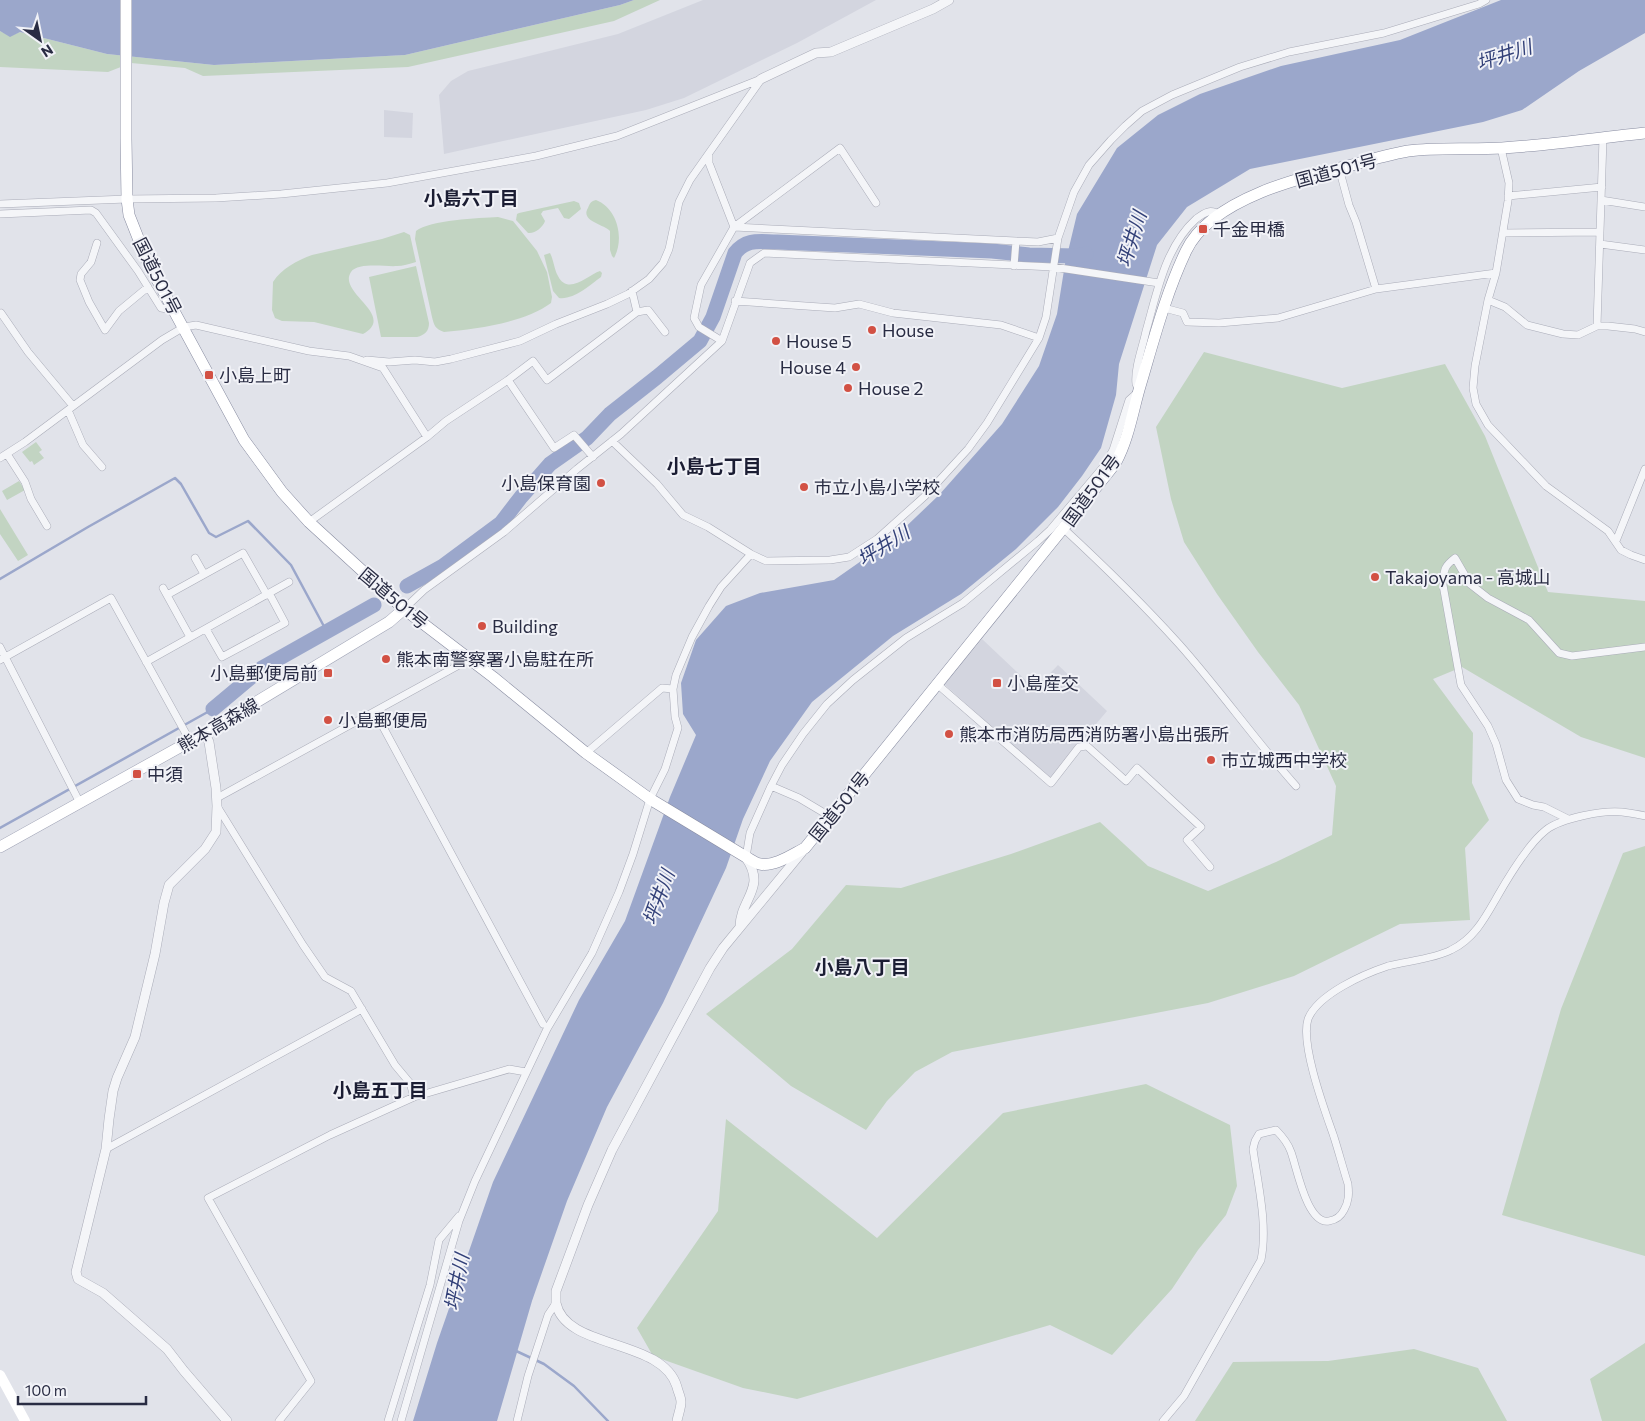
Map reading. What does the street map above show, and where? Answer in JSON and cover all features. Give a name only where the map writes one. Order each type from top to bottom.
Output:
[{"type":"main road","name":"国道501号","points":[[126,0],[126,194],[129,215],[148,263],[244,440],[282,492],[309,522],[404,608],[586,753],[652,800],[759,864],[776,862],[805,848],[1116,462],[1126,437],[1167,296],[1187,249],[1197,234],[1212,220],[1232,206],[1280,184],[1407,151],[1501,148],[1645,133]]},
{"type":"main road","name":"熊本高森線","points":[[0,847],[206,733],[389,622],[404,608]]},
{"type":"main road","points":[[0,1375],[25,1421]]},
{"type":"street","points":[[0,204],[126,194],[216,198],[281,194],[387,183],[536,156],[617,136],[761,79],[816,53],[831,52],[933,9],[949,0]]},
{"type":"street","points":[[612,441],[657,484],[683,516],[708,527],[751,554],[766,561],[830,560],[849,557],[877,539],[925,496],[968,449],[987,423],[1039,338],[1046,317],[1055,266],[1057,240],[1074,192],[1090,165],[1111,140],[1142,111],[1240,67],[1289,52],[1384,33],[1479,4],[1486,0]]},
{"type":"street","points":[[47,526],[30,499],[25,482],[3,456],[162,340],[184,327],[204,326],[293,347],[355,358],[390,362],[415,360],[435,362],[520,341],[556,324],[607,304],[632,291],[650,279],[663,263],[669,249],[680,202],[690,180],[761,79]]},
{"type":"street","points":[[1597,326],[1603,138]]},
{"type":"street","points":[[722,341],[699,327],[694,318],[701,285],[734,227],[840,148],[876,203]]},
{"type":"street","points":[[1501,148],[1509,183],[1508,196],[1496,273],[1488,300],[1475,366],[1474,388],[1476,404],[1488,425],[1540,480],[1608,531],[1621,550],[1645,560]]},
{"type":"street","points":[[709,153],[708,163],[734,227]]},
{"type":"street","points":[[1338,168],[1376,289]]},
{"type":"street","points":[[1508,196],[1602,188]]},
{"type":"street","points":[[1601,200],[1645,207]]},
{"type":"street","points":[[0,214],[91,210],[96,213],[148,286],[161,308],[174,310]]},
{"type":"street","points":[[740,928],[740,919],[754,888],[752,867],[744,856],[750,833],[782,765],[803,734],[827,704],[853,680],[906,638],[963,603],[1038,542],[1104,466],[1113,450],[1130,400],[1138,391],[1136,383],[1139,360],[1156,283],[1174,248],[1192,223],[1204,212],[1216,212],[1220,215]]},
{"type":"street","points":[[734,227],[1016,242],[1057,240]]},
{"type":"street","points":[[1503,233],[1600,232]]},
{"type":"street","points":[[1014,266],[1016,242]]},
{"type":"street","points":[[97,243],[91,262],[80,274],[80,280],[89,302],[105,330],[120,311],[148,286]]},
{"type":"street","points":[[1600,244],[1645,250]]},
{"type":"street","points":[[404,608],[424,590],[504,532],[612,441],[722,341],[750,263],[764,253],[1014,266],[1055,266],[1156,283]]},
{"type":"street","points":[[1164,308],[1183,313],[1187,322],[1219,323],[1278,318],[1376,289],[1496,273]]},
{"type":"street","points":[[632,291],[637,312]]},
{"type":"street","points":[[1488,300],[1505,307],[1528,325],[1563,334],[1578,335],[1597,326],[1634,329],[1645,332]]},
{"type":"street","points":[[736,301],[835,308],[860,304],[893,313],[1001,324],[1039,338]]},
{"type":"street","points":[[309,522],[446,421],[533,361],[547,380],[637,312],[648,310],[665,332]]},
{"type":"street","points":[[0,313],[70,408],[84,445],[102,467]]},
{"type":"street","points":[[355,358],[383,368],[426,437]]},
{"type":"street","points":[[508,380],[554,448],[574,435],[593,457]]},
{"type":"street","points":[[1616,541],[1645,469]]},
{"type":"street","points":[[1063,528],[1116,578],[1180,645],[1266,752],[1296,786]]},
{"type":"street","points":[[190,637],[165,592],[243,553],[285,623],[222,657],[206,629]]},
{"type":"street","points":[[400,1421],[462,1212],[547,1029],[592,953],[624,877],[665,768],[678,728],[675,717],[673,689],[676,675],[692,637],[709,606],[721,587],[751,554]]},
{"type":"street","points":[[195,558],[204,574]]},
{"type":"street","points":[[1568,819],[1544,807],[1533,805],[1518,798],[1506,780],[1496,744],[1488,726],[1461,685],[1443,586],[1446,564],[1455,558],[1470,584],[1488,598],[1529,620],[1561,654],[1572,656],[1645,647]]},
{"type":"street","points":[[146,662],[289,582]]},
{"type":"street","points":[[3,659],[111,598],[190,741]]},
{"type":"street","points":[[0,647],[3,659],[80,803]]},
{"type":"street","points":[[217,802],[470,659]]},
{"type":"street","points":[[937,684],[1050,783],[1079,747],[1087,746],[1126,781],[1137,768],[1201,828],[1187,840],[1210,867]]},
{"type":"street","points":[[586,753],[662,688],[673,689]]},
{"type":"street","points":[[375,712],[543,1024]]},
{"type":"street","points":[[206,733],[209,742],[217,802],[216,832],[205,849],[169,885],[135,1037],[117,1078],[109,1119],[106,1149],[76,1272],[78,1280],[103,1293],[167,1349],[190,1379],[227,1421]]},
{"type":"street","points":[[771,786],[799,798],[831,817]]},
{"type":"street","points":[[217,802],[324,977],[351,991],[395,1065],[410,1083],[414,1097]]},
{"type":"street","points":[[1163,1421],[1184,1396],[1261,1260],[1264,1231],[1253,1149],[1259,1134],[1276,1130],[1284,1138],[1290,1150],[1310,1209],[1318,1219],[1325,1222],[1335,1220],[1342,1215],[1346,1207],[1349,1196],[1348,1184],[1318,1087],[1306,1040],[1308,1019],[1320,1001],[1341,987],[1366,975],[1387,967],[1450,951],[1464,942],[1480,926],[1506,882],[1539,836],[1554,824],[1568,819],[1620,812],[1645,816]]},
{"type":"street","points":[[677,1421],[681,1401],[675,1380],[667,1369],[656,1361],[637,1352],[581,1332],[560,1313],[556,1303],[556,1291],[588,1205],[612,1150],[710,968],[805,848]]},
{"type":"street","points":[[106,1149],[362,1009]]},
{"type":"street","points":[[279,1421],[312,1382],[208,1198],[330,1135],[414,1097],[509,1069],[526,1072]]},
{"type":"street","points":[[388,1421],[430,1285],[439,1240],[462,1212]]},
{"type":"street","points":[[517,1421],[532,1364],[548,1316],[556,1303]]},
{"type":"shaded area","points":[[703,0],[876,0],[797,43],[684,98],[646,110],[444,154],[439,95],[451,81],[468,71],[618,34]]},
{"type":"shaded area","points":[[384,110],[413,113],[412,138],[384,137]]},
{"type":"shaded area","points":[[982,639],[1035,689],[1058,665],[1107,711],[1050,779],[944,684]]},
{"type":"green space","points":[[634,0],[660,0],[614,21],[408,67],[203,76],[185,68],[131,63],[108,72],[0,67],[0,31],[10,36],[20,32],[107,54],[214,65],[405,55],[620,5]]},
{"type":"green space","points":[[596,200],[609,210],[617,225],[619,242],[614,258],[610,250],[610,231],[593,222],[587,216],[586,212],[589,205]]},
{"type":"green space","points":[[574,201],[579,203],[581,209],[569,219],[564,218],[558,208],[543,211],[541,214],[545,221],[541,228],[533,232],[528,233],[516,220],[519,213]]},
{"type":"green space","points":[[498,217],[513,221],[537,251],[547,272],[552,297],[551,303],[527,316],[499,324],[457,331],[444,332],[439,330],[433,322],[415,239],[416,231],[432,224],[443,222]]},
{"type":"green space","points":[[404,232],[410,235],[416,262],[399,266],[366,266],[351,272],[349,280],[352,288],[374,319],[372,327],[363,334],[314,322],[282,321],[275,318],[272,310],[273,282],[276,277],[290,266],[312,255]]},
{"type":"green space","points":[[550,253],[562,282],[573,284],[600,271],[602,273],[601,277],[587,288],[570,297],[559,298],[553,291],[544,255]]},
{"type":"green space","points":[[416,266],[429,326],[424,334],[417,337],[381,337],[369,277]]},
{"type":"green space","points":[[1204,352],[1342,388],[1445,364],[1485,436],[1548,592],[1645,601],[1645,758],[1581,737],[1462,667],[1433,679],[1473,733],[1472,783],[1489,820],[1465,848],[1470,920],[1400,924],[1294,976],[1208,1003],[952,1052],[915,1072],[887,1101],[866,1130],[791,1086],[706,1014],[792,949],[846,885],[901,888],[1011,854],[1100,822],[1148,866],[1208,891],[1276,862],[1332,835],[1336,786],[1299,705],[1217,594],[1184,542],[1171,499],[1156,427]]},
{"type":"green space","points":[[36,442],[42,450],[39,452],[44,458],[34,465],[22,452]]},
{"type":"green space","points":[[19,481],[25,490],[7,500],[2,491]]},
{"type":"green space","points":[[0,509],[28,555],[18,561],[0,534]]},
{"type":"green space","points":[[1645,846],[1645,1256],[1502,1215],[1561,1009],[1623,853]]},
{"type":"green space","points":[[1146,1084],[1230,1125],[1237,1186],[1226,1215],[1198,1250],[1172,1289],[1112,1355],[1050,1325],[797,1399],[743,1388],[653,1356],[637,1328],[718,1211],[726,1119],[877,1238],[1003,1113]]},
{"type":"green space","points":[[1645,1343],[1645,1421],[1602,1421],[1590,1379]]},
{"type":"green space","points":[[1414,1349],[1478,1368],[1507,1421],[1195,1421],[1233,1362],[1328,1361]]},
{"type":"water","points":[[0,0],[634,0],[620,5],[405,55],[214,65],[107,54],[20,32],[10,37],[0,31]]},
{"type":"water","name":"坪井川","points":[[1501,0],[1645,0],[1645,33],[1579,71],[1522,110],[1483,122],[1250,169],[1187,207],[1157,245],[1119,364],[1116,395],[1101,448],[1082,476],[1058,507],[1016,549],[961,594],[893,636],[812,702],[770,761],[743,819],[726,868],[663,1003],[607,1107],[567,1201],[532,1301],[497,1421],[413,1421],[437,1343],[493,1182],[579,1000],[625,921],[670,797],[696,735],[683,714],[681,683],[696,640],[726,606],[760,593],[834,580],[894,538],[939,495],[1002,424],[1039,366],[1057,314],[1065,264],[1077,214],[1117,148],[1158,115],[1200,94],[1281,66],[1400,40]]},
{"type":"waterway","points":[[407,586],[443,566],[501,523],[550,464],[587,438],[610,414],[700,341],[713,317],[735,253],[744,245],[754,242],[765,242],[992,251],[1029,255],[1076,256],[1086,254]]},
{"type":"waterway","points":[[0,579],[175,478],[181,484],[209,533],[216,537],[248,521],[252,525],[291,565],[327,632]]},
{"type":"waterway","points":[[213,709],[262,668],[374,605]]},
{"type":"waterway","points":[[0,828],[213,709]]},
{"type":"waterway","points":[[514,1350],[544,1364],[574,1386],[608,1421]]},
{"type":"place","name":"千金甲橋","points":[[1203,229]]},
{"type":"place","name":"House","points":[[872,330]]},
{"type":"place","name":"House 5","points":[[776,341]]},
{"type":"place","name":"House 4","points":[[856,367]]},
{"type":"place","name":"小島上町","points":[[209,375]]},
{"type":"place","name":"House 2","points":[[848,388]]},
{"type":"place","name":"小島保育園","points":[[601,483]]},
{"type":"place","name":"市立小島小学校","points":[[804,487]]},
{"type":"place","name":"Takajoyama - 高城山","points":[[1375,577]]},
{"type":"place","name":"Building","points":[[482,626]]},
{"type":"place","name":"熊本南警察署小島駐在所","points":[[386,659]]},
{"type":"place","name":"小島郵便局前","points":[[328,673]]},
{"type":"place","name":"小島産交","points":[[997,683]]},
{"type":"place","name":"小島郵便局","points":[[328,720]]},
{"type":"place","name":"熊本市消防局西消防署小島出張所","points":[[949,734]]},
{"type":"place","name":"市立城西中学校","points":[[1211,760]]},
{"type":"place","name":"中須","points":[[137,774]]},
{"type":"district","name":"小島六丁目","points":[[471,197]]},
{"type":"district","name":"小島七丁目","points":[[714,465]]},
{"type":"district","name":"小島八丁目","points":[[862,966]]},
{"type":"district","name":"小島五丁目","points":[[380,1089]]}]
